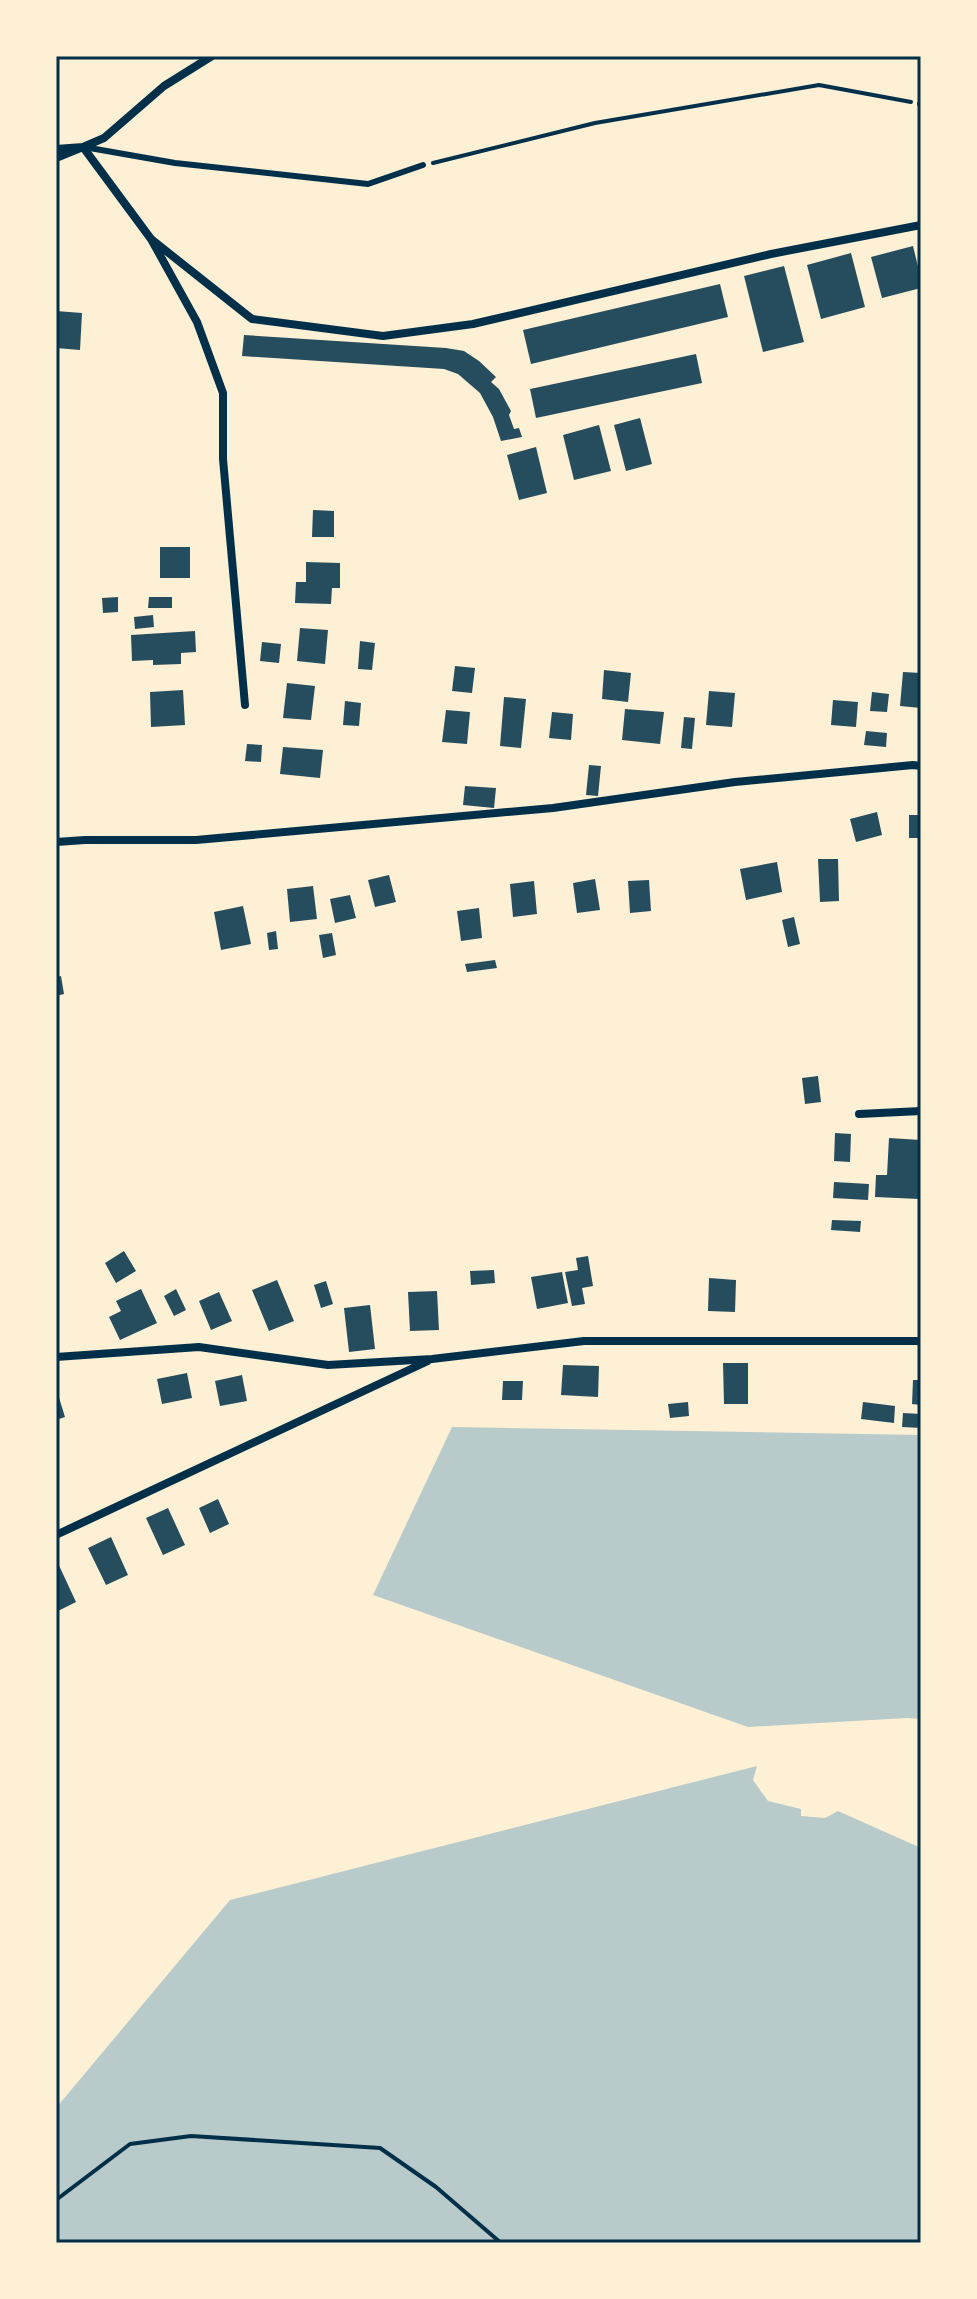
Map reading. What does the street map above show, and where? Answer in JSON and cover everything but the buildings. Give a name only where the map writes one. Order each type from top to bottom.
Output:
[{"type":"street","points":[[56,158],[104,138],[164,86],[212,56]]},
{"type":"street","points":[[56,149],[83,147]]},
{"type":"street","points":[[83,147],[151,239],[197,322],[223,393],[223,459],[245,705]]},
{"type":"street","points":[[151,239],[252,319],[383,336],[473,324],[785,251],[921,225]]},
{"type":"street","points":[[56,842],[196,840],[553,808],[735,782],[921,766]]},
{"type":"street","points":[[859,1114],[921,1111]]},
{"type":"street","points":[[56,1357],[199,1347],[328,1365],[432,1359],[584,1341],[921,1341]]},
{"type":"street","points":[[56,1535],[432,1359]]},
{"type":"lane","points":[[83,147],[175,163],[368,184],[423,165]]},
{"type":"path","points":[[423,165],[595,123],[819,85],[921,104]]},
{"type":"path","points":[[56,2200],[130,2144],[191,2136],[380,2148],[436,2187],[501,2243]]},
{"type":"shaded area","points":[[452,1427],[921,1435],[921,1719],[748,1727],[373,1595]]},
{"type":"shaded area","points":[[757,1766],[753,1780],[768,1801],[801,1809],[801,1816],[825,1818],[838,1811],[921,1848],[921,2243],[56,2243],[56,2108],[230,1900]]}]
